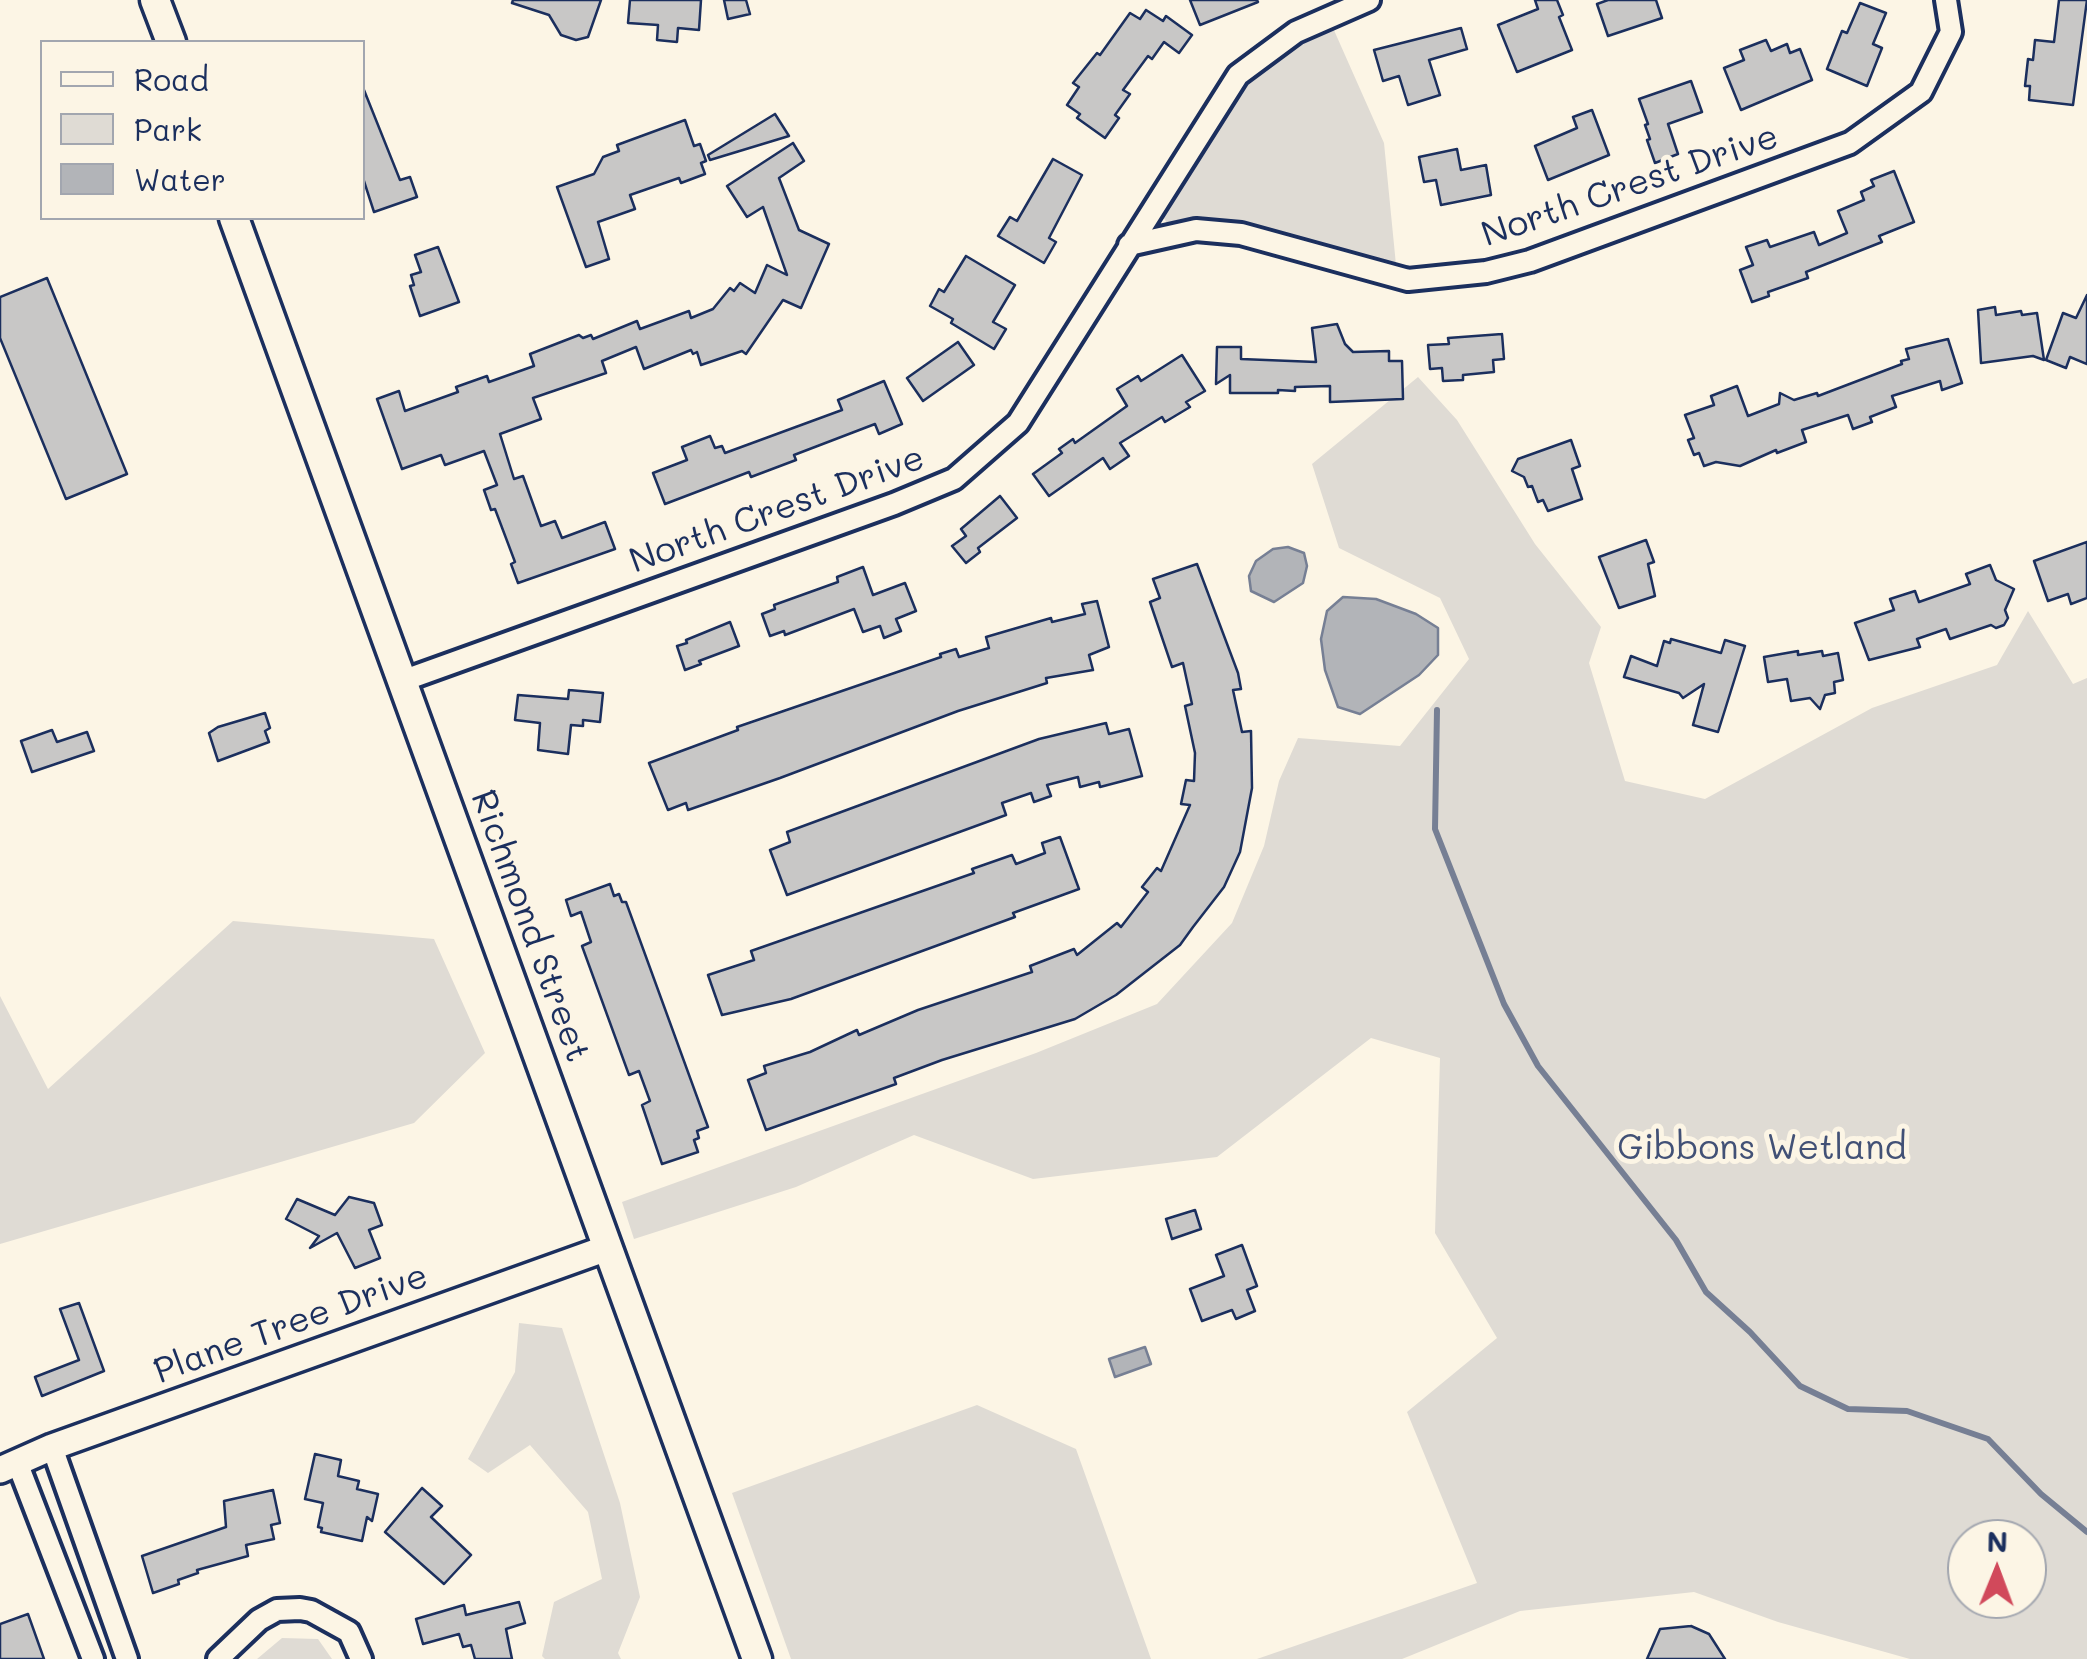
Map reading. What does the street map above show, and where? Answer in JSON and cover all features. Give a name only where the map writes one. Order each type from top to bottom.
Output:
[{"type":"main road","points":[[155,0],[169,40]]},
{"type":"main road","name":"Richmond Street","points":[[235,220],[757,1659]]},
{"type":"street","name":"North Crest Drive","points":[[402,681],[876,511],[954,479],[1018,423],[1238,74],[1296,32],[1369,0]]},
{"type":"street","name":"North Crest Drive","points":[[1129,245],[1196,230],[1241,234],[1408,280],[1486,272],[1530,261],[1850,143],[1921,92],[1950,32],[1946,0]]},
{"type":"street","name":"Plane Tree Drive","points":[[9,1466],[52,1447],[608,1248]]},
{"type":"street","points":[[52,1447],[126,1659]]},
{"type":"street","points":[[9,1466],[92,1659]]},
{"type":"street","points":[[218,1659],[258,1620],[277,1610],[300,1609],[349,1632],[360,1659]]},
{"type":"green space","points":[[1333,28],[1384,143],[1396,265],[1215,218],[1167,223],[1163,217],[1167,204],[1244,88],[1277,57]]},
{"type":"green space","name":"Gibbons Wetland","points":[[1418,377],[1457,420],[1535,544],[1601,627],[1589,663],[1625,781],[1705,799],[1872,708],[1997,665],[2028,611],[2073,684],[2087,678],[2087,1659],[1910,1659],[1778,1622],[1694,1592],[1520,1611],[1402,1659],[1257,1659],[1477,1583],[1407,1412],[1497,1338],[1435,1233],[1440,1058],[1371,1038],[1217,1157],[1033,1179],[914,1135],[796,1187],[634,1239],[622,1202],[1036,1053],[1157,1004],[1232,923],[1264,846],[1279,781],[1298,738],[1400,746],[1469,659],[1440,598],[1339,548],[1312,464]]},
{"type":"green space","points":[[233,921],[434,939],[485,1053],[414,1123],[0,1244],[0,996],[48,1089]]},
{"type":"green space","points":[[519,1323],[562,1328],[620,1503],[640,1597],[618,1653],[621,1659],[542,1656],[554,1602],[602,1579],[588,1512],[530,1445],[488,1473],[468,1459],[515,1372]]},
{"type":"green space","points":[[977,1405],[1076,1449],[1151,1659],[791,1659],[732,1493]]},
{"type":"green space","points":[[282,1638],[318,1639],[332,1659],[257,1659]]},
{"type":"water","points":[[1288,547],[1304,553],[1307,566],[1303,583],[1274,602],[1251,591],[1249,576],[1256,561],[1273,549]]},
{"type":"water","points":[[1343,597],[1376,599],[1416,614],[1438,628],[1438,655],[1419,675],[1360,714],[1338,707],[1325,670],[1321,639],[1327,611]]},
{"type":"water","points":[[1145,1347],[1151,1364],[1115,1377],[1109,1359]]},
{"type":"building","points":[[601,0],[588,37],[576,40],[561,35],[549,15],[512,3]]},
{"type":"building","points":[[630,0],[701,0],[699,30],[678,28],[677,42],[657,40],[658,25],[628,23]]},
{"type":"building","points":[[724,0],[746,0],[750,14],[728,19]]},
{"type":"building","points":[[1190,0],[1257,0],[1258,2],[1200,25]]},
{"type":"building","points":[[1535,0],[1557,0],[1572,50],[1517,72],[1498,25],[1538,9]]},
{"type":"building","points":[[1608,0],[1656,0],[1662,18],[1608,36],[1597,4]]},
{"type":"building","points":[[2059,0],[2087,0],[2073,105],[2029,100],[2030,86],[2025,86],[2035,40],[2054,42]]},
{"type":"building","points":[[1860,3],[1886,13],[1873,44],[1882,48],[1867,86],[1827,69],[1842,31],[1847,33]]},
{"type":"building","points":[[1146,10],[1163,21],[1166,16],[1192,35],[1179,53],[1164,42],[1152,59],[1148,56],[1123,90],[1130,94],[1105,138],[1077,118],[1080,114],[1067,105],[1079,87],[1073,83],[1097,53],[1100,55],[1130,13],[1140,19]]},
{"type":"building","points":[[1461,28],[1467,49],[1429,60],[1440,95],[1408,105],[1399,76],[1383,81],[1374,50]]},
{"type":"building","points":[[1766,40],[1771,51],[1787,44],[1790,53],[1800,49],[1812,80],[1741,110],[1724,68],[1744,60],[1740,50]]},
{"type":"building","points":[[1691,81],[1702,112],[1668,124],[1678,154],[1655,163],[1639,99]]},
{"type":"building","points":[[365,92],[400,180],[410,177],[417,197],[374,212],[365,184]]},
{"type":"building","points":[[1592,110],[1609,155],[1548,180],[1535,146],[1577,128],[1573,117]]},
{"type":"building","points":[[775,114],[789,136],[710,160],[708,155]]},
{"type":"building","points":[[685,120],[694,146],[700,144],[706,161],[701,163],[705,174],[681,183],[679,178],[630,195],[635,209],[598,222],[609,259],[586,267],[557,187],[594,174],[603,157],[619,151],[617,145]]},
{"type":"building","points":[[793,143],[804,161],[779,178],[799,230],[829,244],[801,308],[783,300],[746,354],[742,351],[701,365],[697,352],[693,354],[691,350],[644,369],[636,347],[602,361],[606,373],[533,398],[541,419],[500,434],[514,479],[523,476],[541,526],[555,521],[562,538],[605,522],[615,549],[518,583],[511,564],[515,562],[484,490],[497,485],[484,451],[445,465],[441,455],[402,469],[377,399],[399,391],[405,411],[458,392],[456,387],[487,376],[489,382],[534,366],[530,354],[579,335],[591,335],[593,339],[637,321],[640,329],[689,311],[691,318],[713,309],[730,288],[734,291],[740,283],[755,293],[767,265],[787,275],[763,207],[747,217],[727,186]]},
{"type":"building","points":[[1457,149],[1461,170],[1486,165],[1491,195],[1441,205],[1436,180],[1424,182],[1419,157]]},
{"type":"building","points":[[1053,159],[1082,175],[1049,238],[1056,242],[1044,263],[998,236],[1010,217],[1017,221]]},
{"type":"building","points":[[1894,171],[1914,222],[1879,236],[1882,242],[1806,272],[1808,278],[1752,302],[1740,270],[1753,265],[1746,247],[1767,240],[1770,247],[1814,232],[1819,245],[1847,233],[1838,211],[1864,200],[1861,192],[1874,186],[1871,180]]},
{"type":"building","points":[[438,247],[459,302],[420,316],[410,286],[414,285],[411,275],[421,272],[415,255]]},
{"type":"building","points":[[966,256],[1015,285],[993,322],[1006,329],[994,349],[930,306],[939,289],[944,292]]},
{"type":"building","points":[[47,278],[127,474],[66,499],[0,338],[0,297]]},
{"type":"building","points":[[2087,295],[2087,364],[2070,357],[2066,368],[2046,360],[2063,313],[2076,318]]},
{"type":"building","points":[[1995,307],[1996,315],[2037,313],[2044,360],[2033,356],[1981,363],[1978,310]]},
{"type":"building","points":[[1337,324],[1353,352],[1389,351],[1389,361],[1402,361],[1403,399],[1330,402],[1330,386],[1295,387],[1295,391],[1278,393],[1230,393],[1230,375],[1216,384],[1217,347],[1241,347],[1241,359],[1316,362],[1312,328]]},
{"type":"building","points":[[1502,334],[1504,359],[1493,360],[1494,372],[1443,381],[1442,368],[1430,369],[1428,345],[1449,344],[1448,338]]},
{"type":"building","points":[[1948,339],[1962,383],[1942,390],[1940,381],[1892,396],[1896,407],[1870,417],[1872,422],[1853,429],[1848,415],[1802,430],[1806,442],[1740,466],[1716,462],[1704,466],[1699,453],[1694,455],[1688,440],[1694,438],[1685,415],[1714,405],[1711,396],[1737,386],[1748,416],[1779,404],[1780,393],[1794,400],[1817,393],[1818,396],[1902,364],[1901,361],[1909,359],[1906,349]]},
{"type":"building","points":[[958,342],[974,365],[923,401],[907,378]]},
{"type":"building","points":[[1182,355],[1205,391],[1186,402],[1190,407],[1165,422],[1162,417],[1120,443],[1129,456],[1110,469],[1103,458],[1049,496],[1033,474],[1062,453],[1059,449],[1073,439],[1075,443],[1127,406],[1117,389],[1138,376],[1141,381]]},
{"type":"building","points":[[884,381],[902,424],[879,434],[875,424],[794,455],[796,460],[751,477],[749,472],[665,504],[653,473],[687,460],[682,447],[710,436],[715,448],[722,446],[725,453],[842,410],[838,400]]},
{"type":"building","points":[[1571,440],[1580,466],[1572,469],[1582,499],[1548,511],[1524,477],[1512,471],[1518,459]]},
{"type":"building","points":[[1000,496],[1017,518],[978,548],[980,552],[966,563],[952,546],[966,536],[961,529]]},
{"type":"building","points":[[1646,540],[1654,562],[1648,564],[1655,596],[1619,608],[1599,557]]},
{"type":"building","points":[[2087,542],[2087,598],[2071,604],[2068,594],[2048,601],[2034,561]]},
{"type":"building","points":[[1197,564],[1238,673],[1241,689],[1233,690],[1242,732],[1251,731],[1252,788],[1240,852],[1224,887],[1180,945],[1116,995],[1075,1019],[942,1060],[894,1078],[896,1084],[766,1130],[748,1080],[766,1073],[764,1066],[810,1052],[857,1030],[859,1035],[918,1010],[1032,972],[1030,966],[1074,949],[1077,955],[1117,923],[1121,927],[1148,892],[1142,887],[1157,868],[1161,871],[1190,805],[1181,804],[1186,780],[1194,781],[1195,753],[1185,706],[1192,704],[1183,663],[1172,667],[1150,602],[1160,598],[1153,579]]},
{"type":"building","points":[[1990,565],[1996,580],[2014,589],[2005,610],[2008,618],[2004,625],[1991,625],[1950,639],[1946,629],[1917,639],[1920,647],[1869,660],[1855,623],[1894,610],[1890,599],[1915,591],[1919,602],[1970,584],[1966,574]]},
{"type":"building","points":[[863,567],[873,595],[905,583],[916,611],[896,619],[901,631],[884,638],[880,626],[863,632],[854,609],[785,635],[784,631],[770,636],[762,614],[775,609],[774,605],[838,582],[837,577]]},
{"type":"building","points":[[1097,601],[1109,647],[1089,655],[1093,670],[1046,678],[1047,683],[958,711],[780,778],[688,810],[686,803],[668,810],[649,763],[738,730],[737,727],[941,657],[940,654],[956,649],[959,657],[989,648],[986,637],[1051,618],[1052,622],[1085,614],[1082,604]]},
{"type":"building","points":[[730,622],[739,646],[685,670],[677,646]]},
{"type":"building","points":[[1671,639],[1721,653],[1725,640],[1745,646],[1718,732],[1693,725],[1704,684],[1683,698],[1679,693],[1624,677],[1631,656],[1657,666],[1664,641],[1670,643]]},
{"type":"building","points":[[1798,651],[1798,655],[1838,653],[1843,680],[1834,682],[1835,693],[1825,695],[1820,709],[1810,698],[1791,701],[1787,679],[1768,682],[1764,657]]},
{"type":"building","points":[[569,690],[603,693],[600,722],[583,720],[583,726],[571,725],[568,754],[538,750],[540,723],[515,720],[518,695],[568,699]]},
{"type":"building","points":[[265,713],[269,742],[218,761],[209,733]]},
{"type":"building","points":[[1106,723],[1109,734],[1129,729],[1142,776],[1100,787],[1099,782],[1080,787],[1078,777],[1047,785],[1051,796],[1034,802],[1031,793],[1002,803],[1006,815],[787,895],[770,850],[790,842],[787,832],[1039,739]]},
{"type":"building","points":[[52,730],[57,742],[87,732],[94,751],[32,772],[21,741]]},
{"type":"building","points":[[1060,837],[1079,889],[1013,913],[1015,917],[791,999],[722,1015],[708,975],[754,960],[751,951],[974,873],[972,869],[1012,855],[1016,864],[1045,853],[1042,843]]},
{"type":"building","points":[[610,884],[614,896],[619,894],[622,902],[626,902],[708,1127],[697,1131],[699,1138],[694,1140],[698,1152],[662,1164],[642,1105],[650,1101],[639,1071],[629,1075],[582,946],[591,942],[581,912],[571,916],[566,900]]},
{"type":"building","points":[[349,1197],[374,1203],[382,1225],[369,1230],[380,1258],[355,1268],[337,1233],[310,1248],[319,1236],[286,1219],[297,1199],[335,1215]]},
{"type":"building","points":[[1195,1210],[1201,1229],[1172,1239],[1166,1219]]},
{"type":"building","points":[[1242,1245],[1257,1286],[1247,1290],[1255,1311],[1236,1319],[1232,1310],[1202,1321],[1190,1289],[1224,1276],[1216,1255]]},
{"type":"building","points":[[79,1303],[104,1371],[42,1396],[35,1377],[79,1360],[60,1309]]},
{"type":"building","points":[[315,1454],[341,1460],[338,1476],[359,1481],[357,1489],[378,1494],[372,1521],[367,1517],[362,1541],[321,1532],[318,1527],[323,1503],[305,1499]]},
{"type":"building","points":[[422,1488],[442,1506],[431,1517],[471,1555],[444,1584],[385,1532]]},
{"type":"building","points":[[273,1490],[280,1523],[271,1525],[274,1539],[246,1545],[248,1556],[197,1570],[198,1573],[178,1580],[179,1584],[153,1593],[142,1556],[226,1527],[224,1501]]},
{"type":"building","points":[[519,1602],[525,1623],[506,1629],[512,1659],[475,1659],[471,1645],[463,1647],[459,1634],[423,1644],[416,1619],[464,1605],[466,1615]]},
{"type":"building","points":[[28,1614],[44,1659],[0,1659],[0,1624]]},
{"type":"building","points":[[1691,1626],[1709,1634],[1725,1659],[1647,1659],[1660,1629]]},
{"type":"waterway","points":[[1437,710],[1435,829],[1504,1004],[1538,1066],[1676,1240],[1706,1292],[1800,1386],[1848,1409],[1907,1411],[1988,1439],[2041,1494],[2087,1532]]}]
